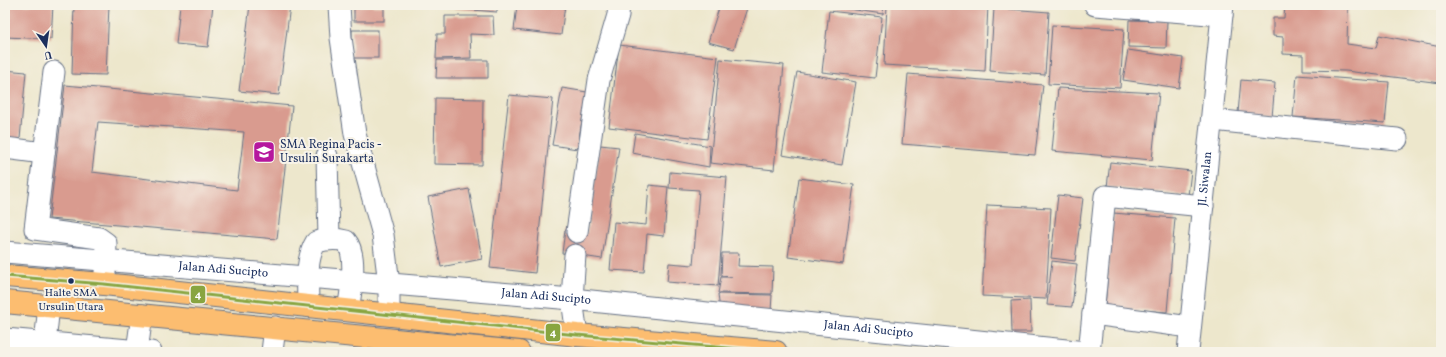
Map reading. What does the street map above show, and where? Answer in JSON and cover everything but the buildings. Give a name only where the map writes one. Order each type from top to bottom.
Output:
[{"type":"highway","name":"Jalan Adi Sucipto","points":[[5,276],[104,284],[577,334],[776,352]]},
{"type":"highway","points":[[5,302],[142,314],[519,352]]},
{"type":"street","points":[[339,5],[341,38],[355,134],[383,235],[389,284],[389,314]]},
{"type":"street","points":[[577,232],[600,80],[618,15],[619,5]]},
{"type":"street","points":[[1095,5],[1223,10]]},
{"type":"street","name":"Jl. Siwalan","points":[[1188,352],[1223,10]]},
{"type":"street","points":[[28,278],[54,72]]},
{"type":"street","points":[[1212,120],[1397,139]]},
{"type":"street","points":[[5,148],[44,153]]},
{"type":"street","points":[[327,156],[328,238]]},
{"type":"street","points":[[1087,352],[1094,314],[1105,196],[1203,206]]},
{"type":"street","points":[[35,229],[99,238],[106,243],[104,284]]},
{"type":"street","points":[[308,305],[307,277],[312,248],[316,242],[328,238],[346,240],[349,244],[352,281],[348,310]]},
{"type":"street","name":"Jalan Adi Sucipto","points":[[5,252],[572,299],[932,345],[1087,352]]},
{"type":"street","points":[[575,255],[572,299],[577,334]]},
{"type":"street","points":[[45,343],[49,306]]},
{"type":"street","points":[[5,339],[144,351],[142,314]]},
{"type":"street","points":[[1094,314],[1190,327]]},
{"type":"street","points":[[272,352],[275,327]]},
{"type":"transit line","name":"4","points":[[5,276],[104,284],[577,335],[776,352]]},
{"type":"place","name":"SMA Regina Pacis - Ursulin Surakarta","points":[[264,152]]},
{"type":"place","name":"Halte SMA Ursulin Utara","points":[[71,281]]}]
